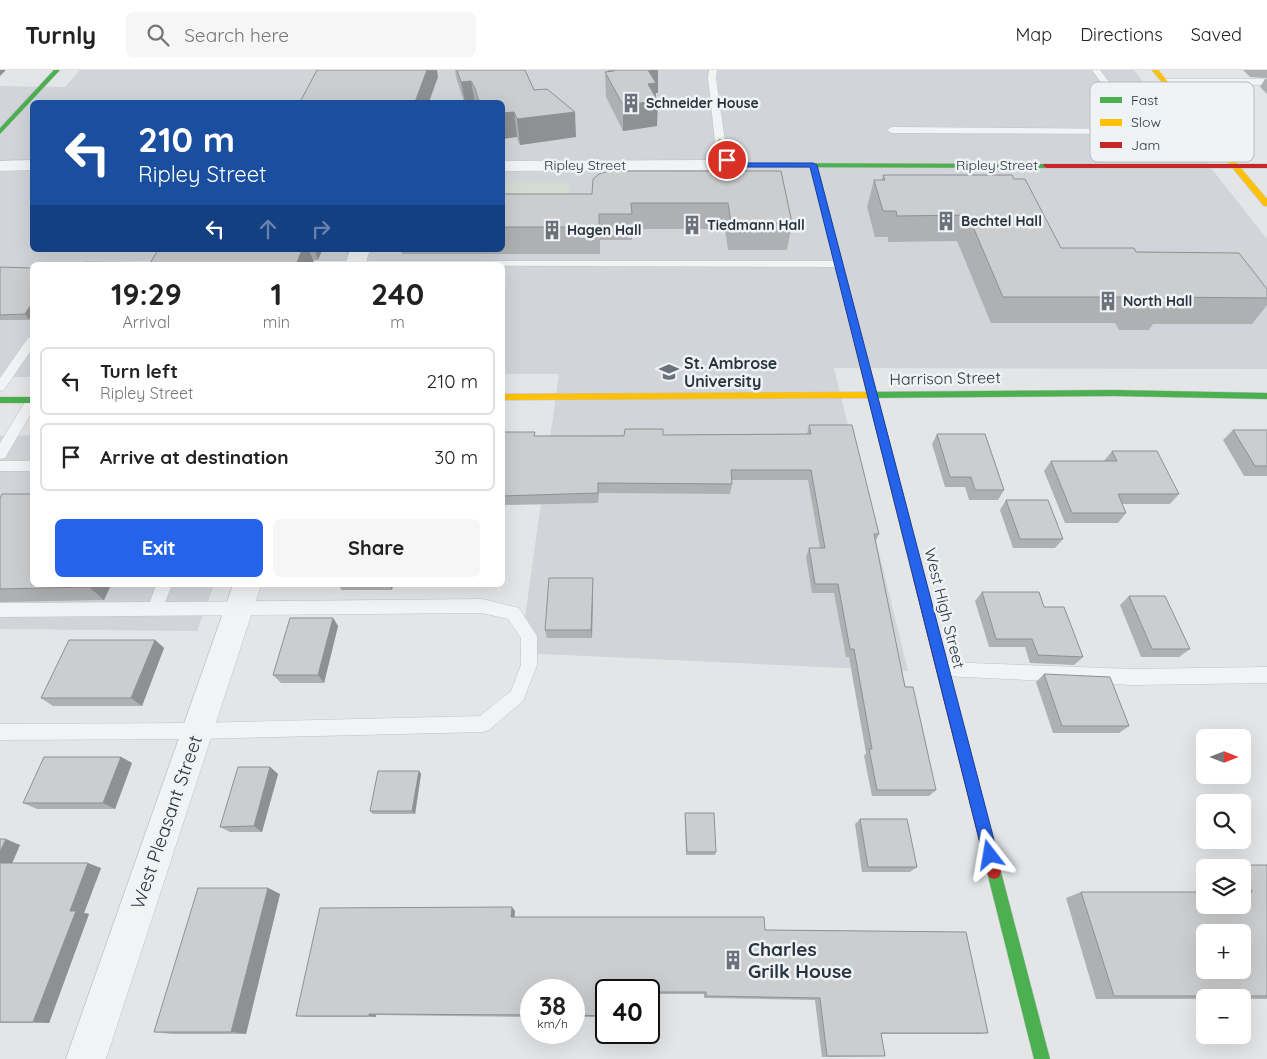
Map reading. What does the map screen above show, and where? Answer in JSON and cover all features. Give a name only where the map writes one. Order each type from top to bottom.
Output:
[{"type":"main road","points":[[0,132],[57,70]]},
{"type":"main road","points":[[1156,70],[1166,82]]},
{"type":"main road","points":[[720,141],[722,155],[727,160]]},
{"type":"main road","name":"Ripley Street","points":[[727,160],[748,165],[1267,166]]},
{"type":"main road","points":[[1232,162],[1267,204]]},
{"type":"main road","name":"West High Street","points":[[813,165],[874,395],[1042,1059]]},
{"type":"main road","name":"Harrison Street","points":[[505,397],[1114,393],[1267,396]]},
{"type":"main road","points":[[0,400],[30,401]]},
{"type":"street","name":"Ripley Street","points":[[505,166],[706,165],[727,160]]},
{"type":"street","points":[[0,166],[30,166]]},
{"type":"street","name":"West Pleasant Street","points":[[86,1059],[243,597]]},
{"type":"lane","points":[[713,70],[712,78],[720,141]]},
{"type":"lane","points":[[1096,70],[1105,82]]},
{"type":"lane","points":[[1166,82],[1267,82]]},
{"type":"lane","points":[[892,130],[1090,132]]},
{"type":"lane","points":[[319,262],[357,260],[839,264]]},
{"type":"lane","points":[[0,387],[30,344]]},
{"type":"lane","points":[[0,454],[30,404]]},
{"type":"lane","points":[[0,466],[30,466]]},
{"type":"lane","points":[[155,609],[163,587]]},
{"type":"lane","points":[[0,610],[155,609],[243,597],[482,606],[512,613],[529,636],[529,665],[517,696],[483,724],[197,731],[0,732]]},
{"type":"lane","points":[[944,669],[1133,677],[1267,675]]},
{"type":"shaded area","name":"St. Ambrose University","points":[[80,70],[1134,70],[1143,82],[1090,82],[1090,162],[1206,162],[1267,239],[1267,369],[834,368],[908,671],[520,653],[559,374],[505,374],[505,262],[30,262],[30,377],[0,377],[0,86],[65,87]]},
{"type":"shaded area","points":[[505,183],[570,183],[568,207],[505,207]]},
{"type":"shaded area","points":[[30,435],[30,587],[213,587],[197,631],[0,629],[0,436]]},
{"type":"building","points":[[317,70],[427,70],[416,100],[301,100]]},
{"type":"building","points":[[457,70],[525,70],[534,90],[547,89],[575,112],[517,119],[514,112],[505,113],[505,100],[478,100],[471,81],[461,82]]},
{"type":"building","points":[[614,70],[648,70],[656,83],[648,84],[658,101],[623,105],[605,72]]},
{"type":"building","points":[[609,171],[781,171],[792,223],[731,223],[728,203],[631,203],[632,214],[599,214],[599,227],[505,227],[505,194],[592,194],[593,179],[599,174]]},
{"type":"building","points":[[883,175],[1012,175],[1014,179],[1025,179],[1061,248],[1134,248],[1136,252],[1239,253],[1267,289],[1267,298],[1164,297],[1167,303],[1136,303],[1132,297],[1003,297],[968,215],[897,216],[896,211],[883,211],[874,180],[885,180]]},
{"type":"building","points":[[157,252],[301,252],[297,262],[151,262]]},
{"type":"building","points":[[0,267],[30,268],[30,306],[25,314],[0,315]]},
{"type":"building","points":[[809,425],[852,425],[879,534],[874,534],[905,687],[913,687],[936,790],[877,790],[869,749],[872,749],[854,649],[850,649],[838,584],[815,584],[809,548],[825,548],[811,470],[731,470],[732,484],[598,483],[598,493],[505,496],[505,432],[535,432],[534,436],[624,436],[625,429],[663,429],[663,435],[811,434]]},
{"type":"building","points":[[1233,430],[1267,430],[1267,466],[1255,466]]},
{"type":"building","points":[[937,434],[985,434],[1004,490],[975,490],[971,477],[950,477]]},
{"type":"building","points":[[1112,451],[1157,451],[1179,494],[1118,494],[1126,513],[1072,513],[1051,461],[1117,461]]},
{"type":"building","points":[[2,494],[30,494],[30,587],[89,587],[0,589],[0,498]]},
{"type":"building","points":[[1006,500],[1048,500],[1063,539],[1020,539]]},
{"type":"building","points":[[549,578],[593,578],[591,630],[545,630]]},
{"type":"building","points":[[982,592],[1039,592],[1044,607],[1064,607],[1083,657],[1038,655],[1032,639],[996,639]]},
{"type":"building","points":[[1129,596],[1165,596],[1190,649],[1152,649]]},
{"type":"building","points":[[290,618],[333,618],[318,675],[273,675]]},
{"type":"building","points":[[69,640],[155,640],[131,698],[41,698]]},
{"type":"building","points":[[1044,674],[1110,677],[1129,726],[1062,726]]},
{"type":"building","points":[[44,757],[121,757],[103,803],[23,803]]},
{"type":"building","points":[[238,767],[270,767],[254,826],[220,827]]},
{"type":"building","points":[[378,771],[419,771],[412,811],[370,811]]},
{"type":"building","points":[[685,813],[714,813],[716,852],[687,852]]},
{"type":"building","points":[[860,819],[907,819],[917,867],[868,867]]},
{"type":"building","points":[[0,839],[6,839],[0,852]]},
{"type":"building","points":[[0,863],[88,863],[70,911],[76,911],[33,1022],[0,1022]]},
{"type":"building","points":[[1251,865],[1267,865],[1267,996],[1251,996],[1251,989],[1196,989],[1196,996],[1114,996],[1081,892],[1196,892],[1196,914],[1251,914]]},
{"type":"building","points":[[198,888],[268,888],[231,1032],[154,1032]]},
{"type":"building","points":[[512,907],[511,917],[764,917],[765,930],[966,932],[988,1033],[881,1033],[885,1056],[827,1056],[820,998],[706,996],[706,992],[660,992],[660,979],[595,979],[595,1016],[585,1015],[585,979],[520,979],[520,1015],[369,1014],[369,1016],[296,1016],[320,908]]},
{"type":"traffic: fast","points":[[0,132],[57,70]]},
{"type":"traffic: fast","points":[[720,141],[725,157],[748,165],[1047,166]]},
{"type":"traffic: fast","points":[[866,395],[1114,393],[1267,396]]},
{"type":"traffic: fast","points":[[0,400],[30,400]]},
{"type":"traffic: fast","points":[[994,872],[1042,1059]]},
{"type":"traffic: slow","points":[[1155,70],[1165,82]]},
{"type":"traffic: slow","points":[[1232,162],[1267,204]]},
{"type":"traffic: slow","points":[[813,165],[919,578]]},
{"type":"traffic: slow","points":[[505,397],[866,395]]},
{"type":"traffic: jam","points":[[1047,166],[1267,166]]},
{"type":"traffic: jam","points":[[919,578],[994,872]]},
{"type":"place","name":"Schneider House","points":[[631,103]]},
{"type":"place","name":"Bechtel Hall","points":[[946,221]]},
{"type":"place","name":"Tiedmann Hall","points":[[692,225]]},
{"type":"place","name":"Hagen Hall","points":[[552,230]]},
{"type":"place","name":"North Hall","points":[[1108,301]]},
{"type":"place","name":"St. Ambrose University","points":[[669,372]]},
{"type":"place","name":"Charles Grilk House","points":[[733,960]]},
{"type":"route","points":[[727,160],[748,165],[813,165],[990,855]]}]
